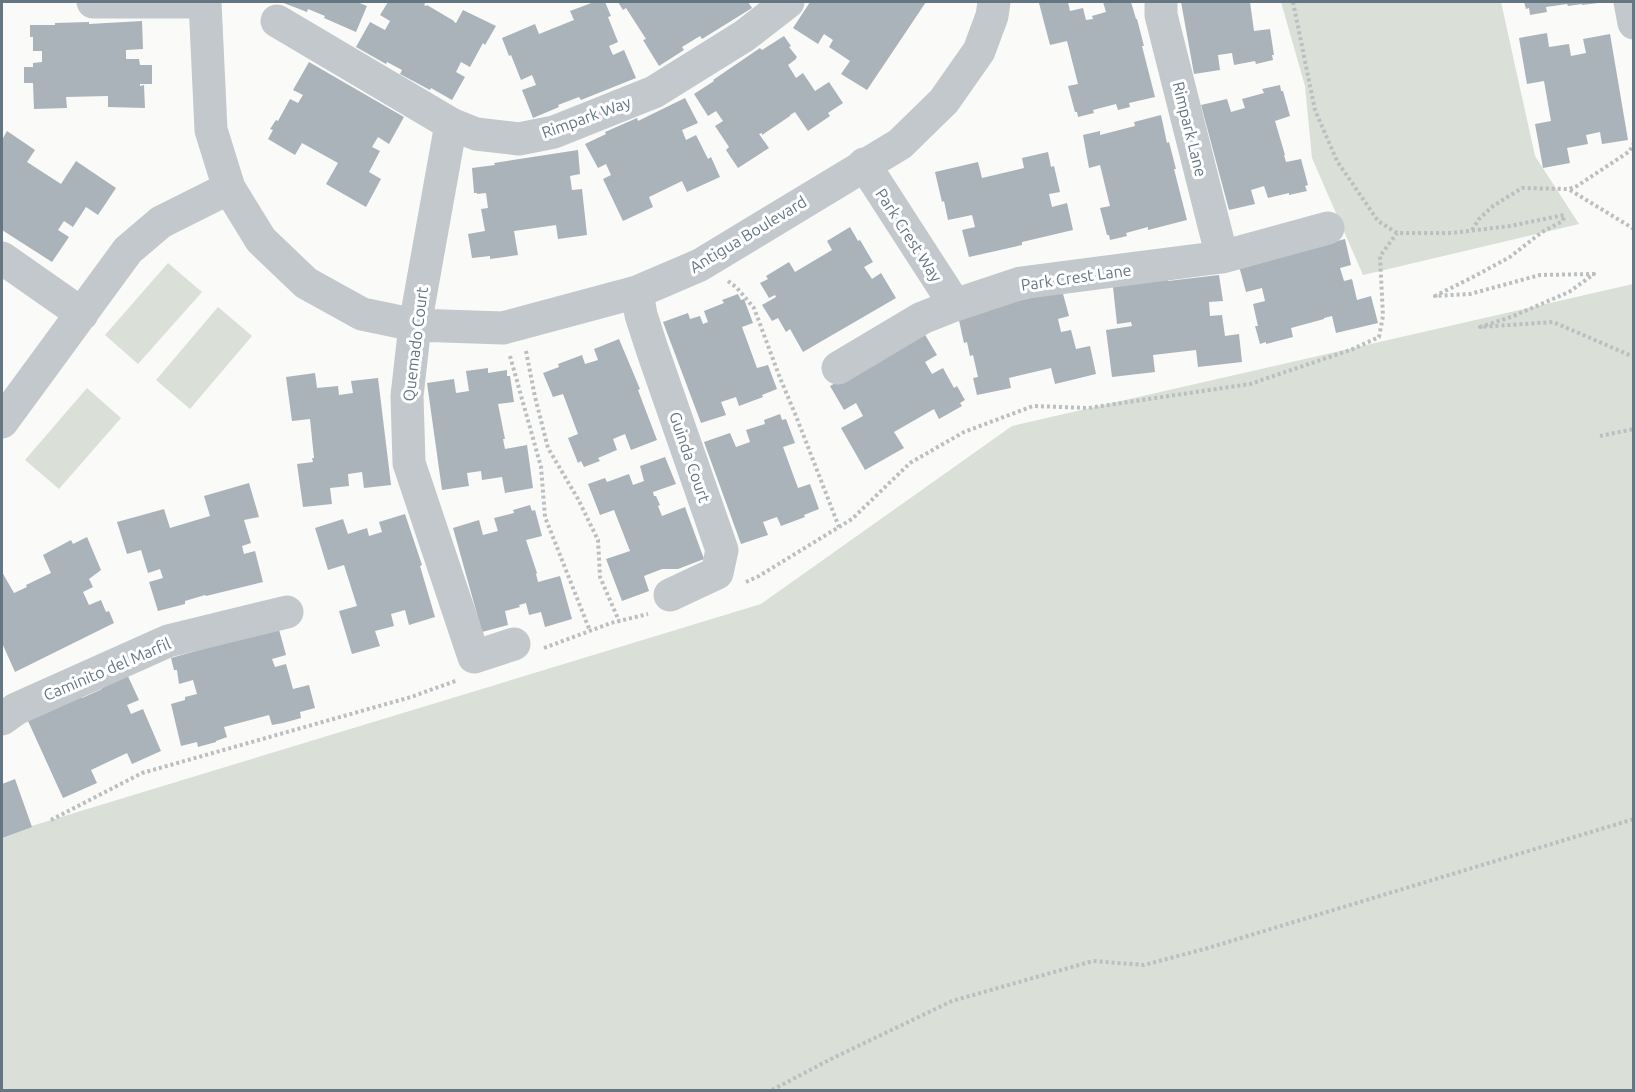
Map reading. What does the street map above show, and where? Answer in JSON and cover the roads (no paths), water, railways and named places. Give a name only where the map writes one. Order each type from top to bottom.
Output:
[{"type":"street","points":[[93,2],[205,2]]},
{"type":"street","name":"Antigua Boulevard","points":[[205,2],[211,130],[229,188],[261,240],[306,283],[362,314],[416,326],[512,326],[637,292],[700,265],[900,144],[944,101],[979,51],[992,16],[994,2]]},
{"type":"street","name":"Rimpark Way","points":[[278,21],[451,124],[476,134],[519,139],[554,132],[654,92],[744,36],[788,2]]},
{"type":"street","name":"Rimpark Lane","points":[[1161,2],[1161,15],[1222,256]]},
{"type":"street","points":[[1630,2],[1634,23]]},
{"type":"street","name":"Quemado Court","points":[[451,124],[416,326],[407,396],[409,463],[474,657],[524,648]]},
{"type":"street","name":"Park Crest Way","points":[[864,165],[955,305]]},
{"type":"street","points":[[2,422],[128,250],[161,222],[229,188]]},
{"type":"street","name":"Park Crest Lane","points":[[838,368],[922,318],[1021,284],[1222,256],[1328,228]]},
{"type":"street","points":[[2,258],[82,314]]},
{"type":"street","name":"Guinda Court","points":[[637,292],[641,315],[652,349],[722,550],[717,573],[663,603]]},
{"type":"street","name":"Caminito del Marfil","points":[[2,719],[16,709],[168,641],[287,612]]}]
